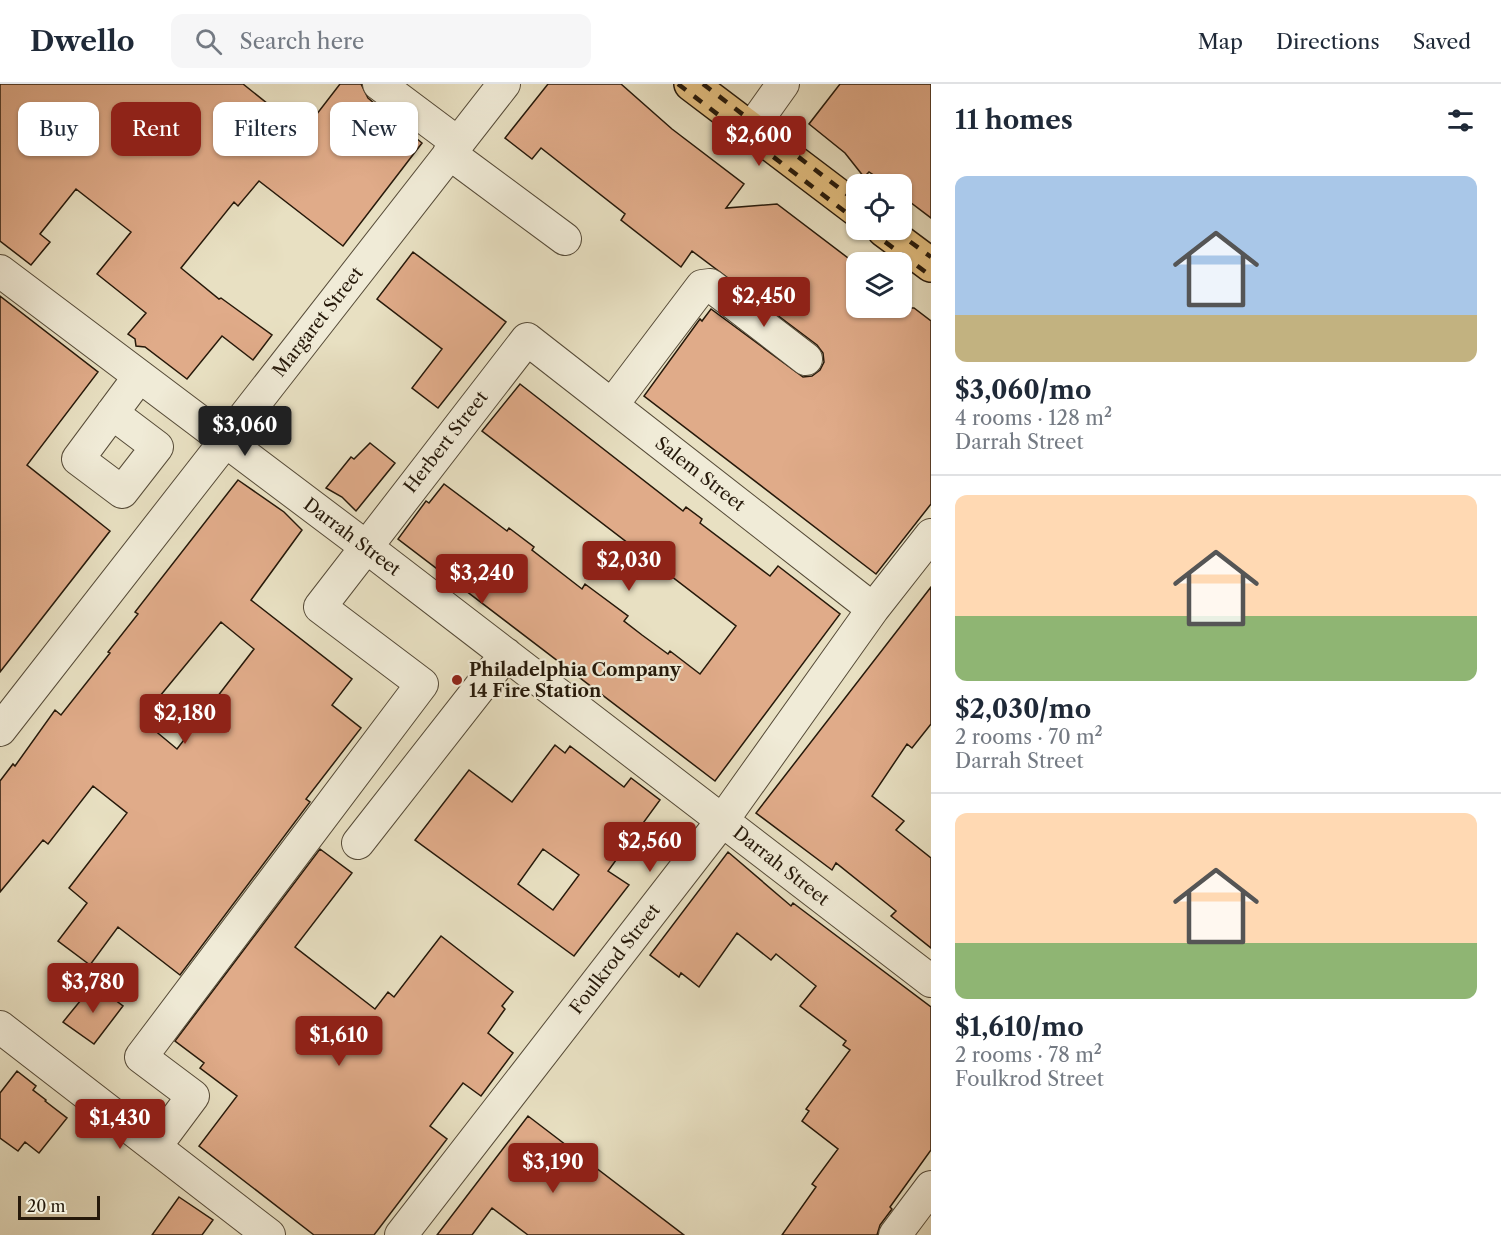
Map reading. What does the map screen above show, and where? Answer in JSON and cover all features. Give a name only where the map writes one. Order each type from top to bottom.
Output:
[{"type":"main road","points":[[691,84],[846,201]]},
{"type":"main road","points":[[897,240],[931,265]]},
{"type":"street","points":[[379,84],[565,240]]},
{"type":"street","name":"Margaret Street","points":[[0,730],[504,84]]},
{"type":"street","points":[[751,129],[783,84]]},
{"type":"street","name":"Darrah Street","points":[[0,271],[365,546],[931,981]]},
{"type":"street","points":[[612,405],[702,286],[710,285],[806,359]]},
{"type":"street","name":"Salem Street","points":[[527,339],[873,609]]},
{"type":"street","name":"Herbert Street","points":[[155,1147],[193,1096],[141,1057],[422,684],[320,607],[527,339]]},
{"type":"street","points":[[112,413],[139,377]]},
{"type":"street","name":"Foulkrod Street","points":[[401,1235],[722,821],[873,609],[931,535]]},
{"type":"street","points":[[358,843],[506,654]]},
{"type":"street","points":[[0,1027],[269,1235]]},
{"type":"street","points":[[896,1235],[931,1187]]},
{"type":"building","points":[[0,84],[243,84],[266,102],[213,102],[213,156],[318,156],[318,113],[340,84],[361,84],[368,98],[373,102],[330,102],[330,156],[412,156],[343,246],[259,181],[238,206],[234,202],[181,268],[219,299],[221,298],[272,335],[253,360],[222,336],[187,379],[145,347],[136,346],[135,339],[128,334],[146,313],[97,274],[131,232],[76,189],[40,234],[50,242],[31,265],[0,241]]},
{"type":"building","points":[[548,84],[621,84],[672,129],[744,184],[726,208],[777,204],[846,256],[846,318],[912,318],[912,308],[914,308],[931,321],[931,504],[876,574],[644,396],[700,319],[702,321],[711,309],[803,377],[812,376],[820,370],[824,362],[823,353],[817,345],[692,251],[681,267],[621,220],[625,214],[541,148],[532,159],[505,138]]},
{"type":"building","points":[[840,84],[931,84],[931,218],[912,204],[912,174],[872,174],[869,172],[862,174],[845,153],[809,124]]},
{"type":"building","points":[[413,252],[506,322],[438,408],[412,388],[442,349],[377,299]]},
{"type":"building","points":[[0,296],[98,372],[27,465],[110,531],[0,672]]},
{"type":"building","points":[[520,384],[683,511],[686,507],[702,519],[700,523],[770,576],[778,566],[840,614],[715,781],[398,539],[426,501],[429,503],[444,484],[507,531],[509,528],[534,547],[532,550],[582,589],[585,584],[628,616],[624,621],[668,654],[670,651],[700,674],[736,626],[482,431]]},
{"type":"building","points":[[370,443],[395,463],[356,511],[342,497],[326,488],[351,457],[354,459]]},
{"type":"building","points":[[238,480],[284,512],[302,530],[251,600],[352,679],[332,705],[361,728],[306,799],[310,802],[180,975],[118,927],[90,965],[58,941],[87,903],[69,888],[127,813],[93,786],[48,844],[43,840],[0,892],[0,781],[13,764],[15,766],[55,710],[61,715],[110,653],[108,652],[138,614],[135,612]],"holes":[[[221,622],[254,649],[177,749],[141,719]]]},
{"type":"building","points":[[931,587],[931,724],[912,748],[907,744],[872,796],[904,821],[896,830],[931,858],[931,948],[891,916],[896,911],[836,863],[832,870],[756,813]]},
{"type":"building","points":[[555,745],[565,753],[570,746],[624,787],[631,778],[660,800],[608,871],[629,885],[574,956],[415,840],[469,770],[512,802]],"holes":[[[543,849],[579,875],[553,910],[518,884]]]},
{"type":"building","points":[[320,849],[352,873],[295,947],[375,1009],[388,992],[394,997],[441,936],[513,992],[502,1006],[505,1009],[488,1033],[513,1053],[481,1096],[463,1083],[430,1126],[447,1139],[374,1235],[314,1235],[199,1146],[237,1096],[200,1068],[204,1063],[175,1041]]},
{"type":"building","points":[[728,852],[791,906],[793,903],[931,1007],[931,1150],[890,1207],[892,1209],[880,1225],[877,1235],[782,1235],[816,1187],[812,1184],[838,1149],[802,1121],[809,1111],[806,1109],[850,1050],[843,1045],[846,1041],[800,1006],[816,986],[776,954],[771,960],[737,933],[699,987],[681,973],[679,977],[650,955]]},
{"type":"building","points":[[94,984],[123,1006],[94,1044],[63,1022]]},
{"type":"building","points":[[17,1071],[36,1086],[33,1090],[67,1118],[39,1153],[25,1142],[18,1151],[0,1138],[0,1093]]},
{"type":"building","points":[[528,1116],[684,1235],[528,1235],[492,1208],[472,1235],[437,1235]]},
{"type":"building","points":[[179,1197],[213,1220],[202,1235],[152,1235]]},
{"type":"railway","points":[[678,84],[846,212]]},
{"type":"railway","points":[[703,84],[846,193]]},
{"type":"railway","points":[[882,240],[931,276]]},
{"type":"railway","points":[[908,240],[931,257]]},
{"type":"place","name":"Philadelphia Company 14 Fire Station","points":[[457,680]]}]
